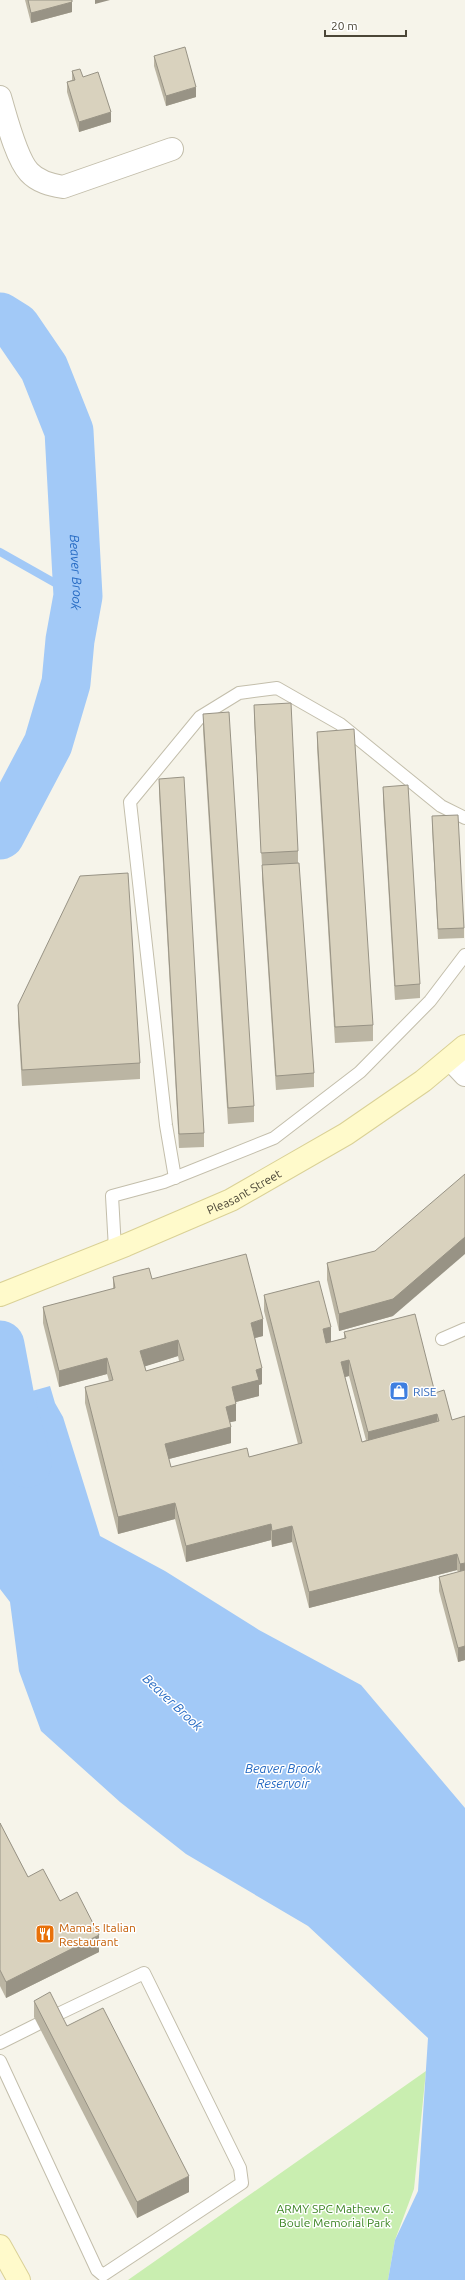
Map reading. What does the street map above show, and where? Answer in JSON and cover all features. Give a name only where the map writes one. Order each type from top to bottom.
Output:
[{"type":"main road","name":"Pleasant Street","points":[[5,1293],[231,1200],[308,1157],[394,1102],[457,1053]]},
{"type":"main road","points":[[0,2246],[13,2277]]},
{"type":"street","points":[[0,97],[13,142],[29,172],[48,185],[63,187],[172,149]]},
{"type":"street","points":[[457,1053],[465,1075]]},
{"type":"lane","points":[[175,1178],[166,1126],[130,802],[200,717],[239,693],[277,688],[340,724],[441,806],[465,818]]},
{"type":"lane","points":[[115,1249],[112,1196],[175,1178],[274,1138],[360,1072],[430,1001],[465,955]]},
{"type":"lane","points":[[442,1339],[465,1329]]},
{"type":"lane","points":[[0,2061],[100,2278],[242,2183],[240,2168],[144,1972],[54,2016]]},
{"type":"lane","points":[[0,2043],[38,2024]]},
{"type":"green space","name":"ARMY SPC Mathew G. Boule Memorial Park","points":[[426,2071],[414,2189],[395,2240],[388,2280],[128,2280]]},
{"type":"water","name":"Beaver Brook Reservoir","points":[[50,1386],[55,1403],[63,1417],[100,1536],[165,1571],[259,1630],[361,1685],[465,1808],[465,2280],[388,2280],[395,2240],[418,2191],[428,2038],[308,1926],[186,1854],[120,1802],[41,1731],[19,1671],[10,1602],[0,1589],[0,1400]]},
{"type":"building","points":[[28,0],[72,0],[72,2],[31,13]]},
{"type":"building","points":[[185,47],[196,87],[166,96],[154,56]]},
{"type":"building","points":[[80,69],[83,77],[98,72],[111,112],[79,122],[67,82],[75,80],[72,71]]},
{"type":"building","points":[[291,703],[298,851],[261,853],[254,705]]},
{"type":"building","points":[[229,712],[254,1106],[228,1108],[203,714]]},
{"type":"building","points":[[354,729],[373,1025],[335,1027],[317,732]]},
{"type":"building","points":[[184,777],[204,1133],[179,1134],[159,779]]},
{"type":"building","points":[[408,785],[420,984],[395,986],[383,787]]},
{"type":"building","points":[[458,815],[464,928],[438,929],[432,816]]},
{"type":"building","points":[[299,863],[314,1073],[276,1076],[262,865]]},
{"type":"building","points":[[128,873],[140,1063],[22,1070],[18,1005],[80,876]]},
{"type":"building","points":[[465,1174],[465,1237],[393,1299],[339,1314],[327,1263],[375,1251]]},
{"type":"building","points":[[246,1254],[263,1319],[251,1323],[262,1368],[256,1370],[259,1380],[232,1387],[236,1404],[226,1407],[231,1427],[165,1444],[171,1467],[247,1448],[249,1457],[302,1443],[264,1295],[319,1281],[331,1327],[323,1329],[326,1343],[346,1338],[344,1332],[415,1314],[435,1393],[444,1390],[452,1420],[465,1416],[465,1563],[460,1564],[457,1554],[309,1592],[292,1526],[272,1531],[271,1524],[186,1546],[175,1503],[118,1517],[85,1387],[113,1380],[107,1358],[59,1371],[43,1307],[115,1288],[113,1277],[149,1268],[152,1279]],"holes":[[[178,1340],[184,1360],[146,1371],[140,1351]],[[349,1360],[368,1432],[437,1414],[439,1421],[362,1442],[341,1362]]]},
{"type":"building","points":[[465,1570],[465,1646],[458,1648],[439,1577]]},
{"type":"building","name":"Mama's Italian Restaurant","points":[[0,1823],[28,1877],[43,1869],[60,1901],[77,1892],[99,1935],[6,1982],[0,1970]]},
{"type":"building","points":[[50,1992],[67,2026],[103,2008],[189,2176],[137,2202],[34,2001]]},
{"type":"waterway","name":"Beaver Brook","points":[[0,317],[16,327],[44,368],[69,431],[78,596],[70,640],[66,683],[48,744],[0,835]]},
{"type":"waterway","points":[[0,552],[78,596]]},
{"type":"waterway","name":"Beaver Brook","points":[[0,1345],[10,1398],[27,1463]]},
{"type":"place","name":"RISE","points":[[399,1391]]},
{"type":"place","name":"Mama's Italian Restaurant","points":[[45,1934]]}]
